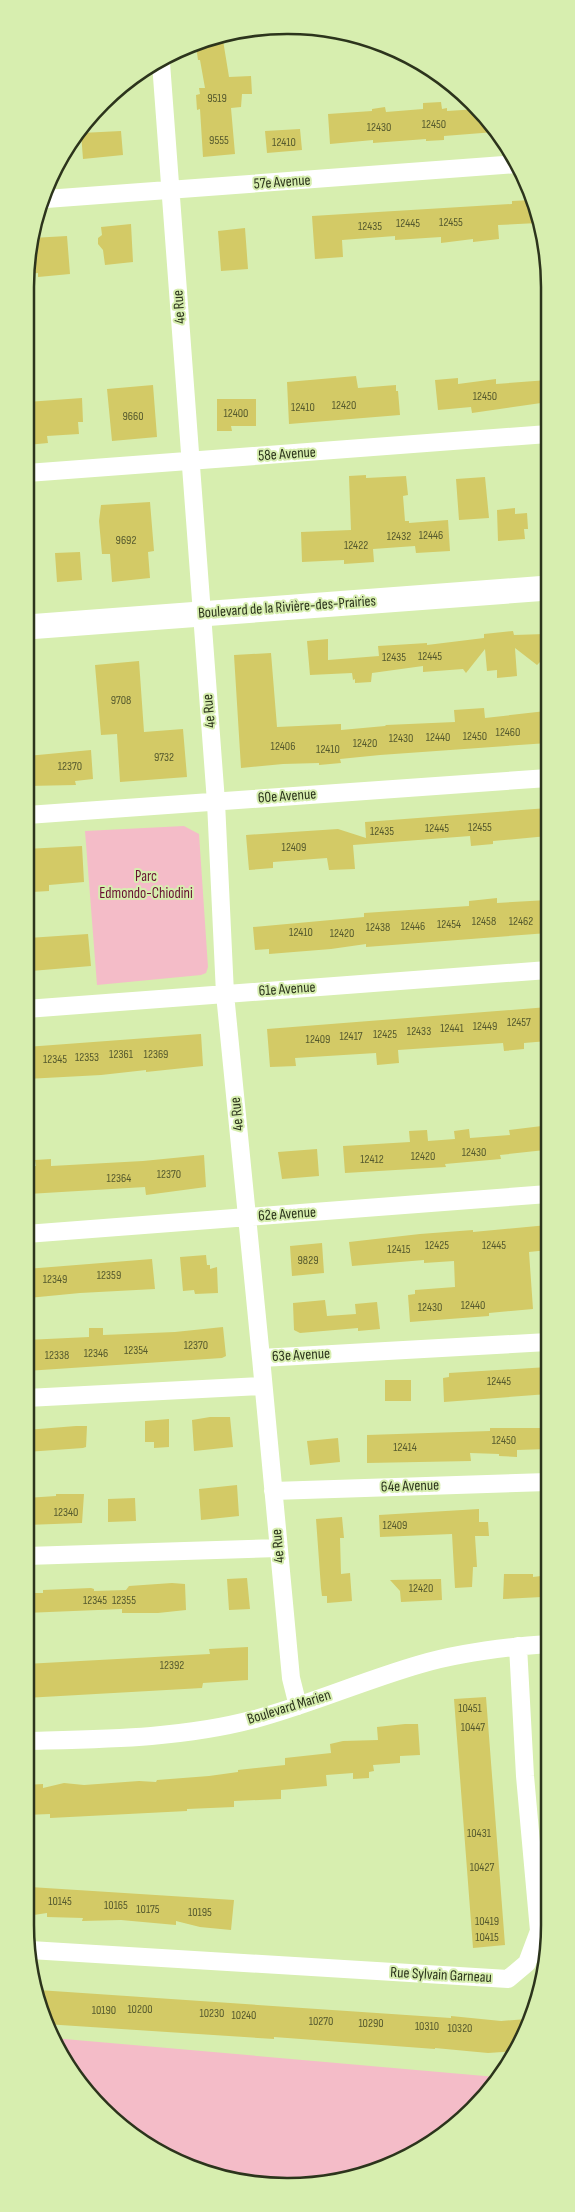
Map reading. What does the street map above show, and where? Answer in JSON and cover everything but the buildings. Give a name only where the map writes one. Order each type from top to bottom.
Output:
[{"type":"street","name":"4e Rue","points":[[161,68],[216,802],[226,994],[261,1358]]},
{"type":"street","name":"57e Avenue","points":[[50,199],[509,165]]},
{"type":"street","name":"58e Avenue","points":[[34,472],[541,435]]},
{"type":"street","name":"Boulevard de la Rivière-des-Prairies","points":[[34,626],[541,589]]},
{"type":"street","name":"60e Avenue","points":[[34,814],[541,779]]},
{"type":"street","name":"61e Avenue","points":[[34,1008],[541,971]]},
{"type":"street","name":"62e Avenue","points":[[34,1233],[541,1195]]},
{"type":"street","name":"63e Avenue","points":[[34,1398],[263,1386],[261,1358],[541,1342]]},
{"type":"street","name":"4e Rue","points":[[263,1386],[291,1678],[298,1706]]},
{"type":"street","name":"64e Avenue","points":[[273,1490],[541,1482]]},
{"type":"street","points":[[34,1556],[278,1548]]},
{"type":"street","name":"Boulevard Marien","points":[[34,1741],[178,1734],[255,1719],[421,1664],[461,1654],[541,1644]]},
{"type":"street","name":"Rue Sylvain Garneau","points":[[35,1950],[508,1979],[527,1963],[539,1931],[525,1776],[518,1646]]},
{"type":"green space","name":"Parc Edmondo-Chiodini","points":[[184,826],[199,834],[208,967],[206,973],[97,985],[85,831]]},
{"type":"green space","points":[[61,2039],[491,2077],[467,2104],[442,2126],[414,2144],[385,2159],[353,2170],[321,2176],[271,2178],[222,2170],[190,2159],[161,2144],[133,2126],[108,2104],[86,2079]]}]
